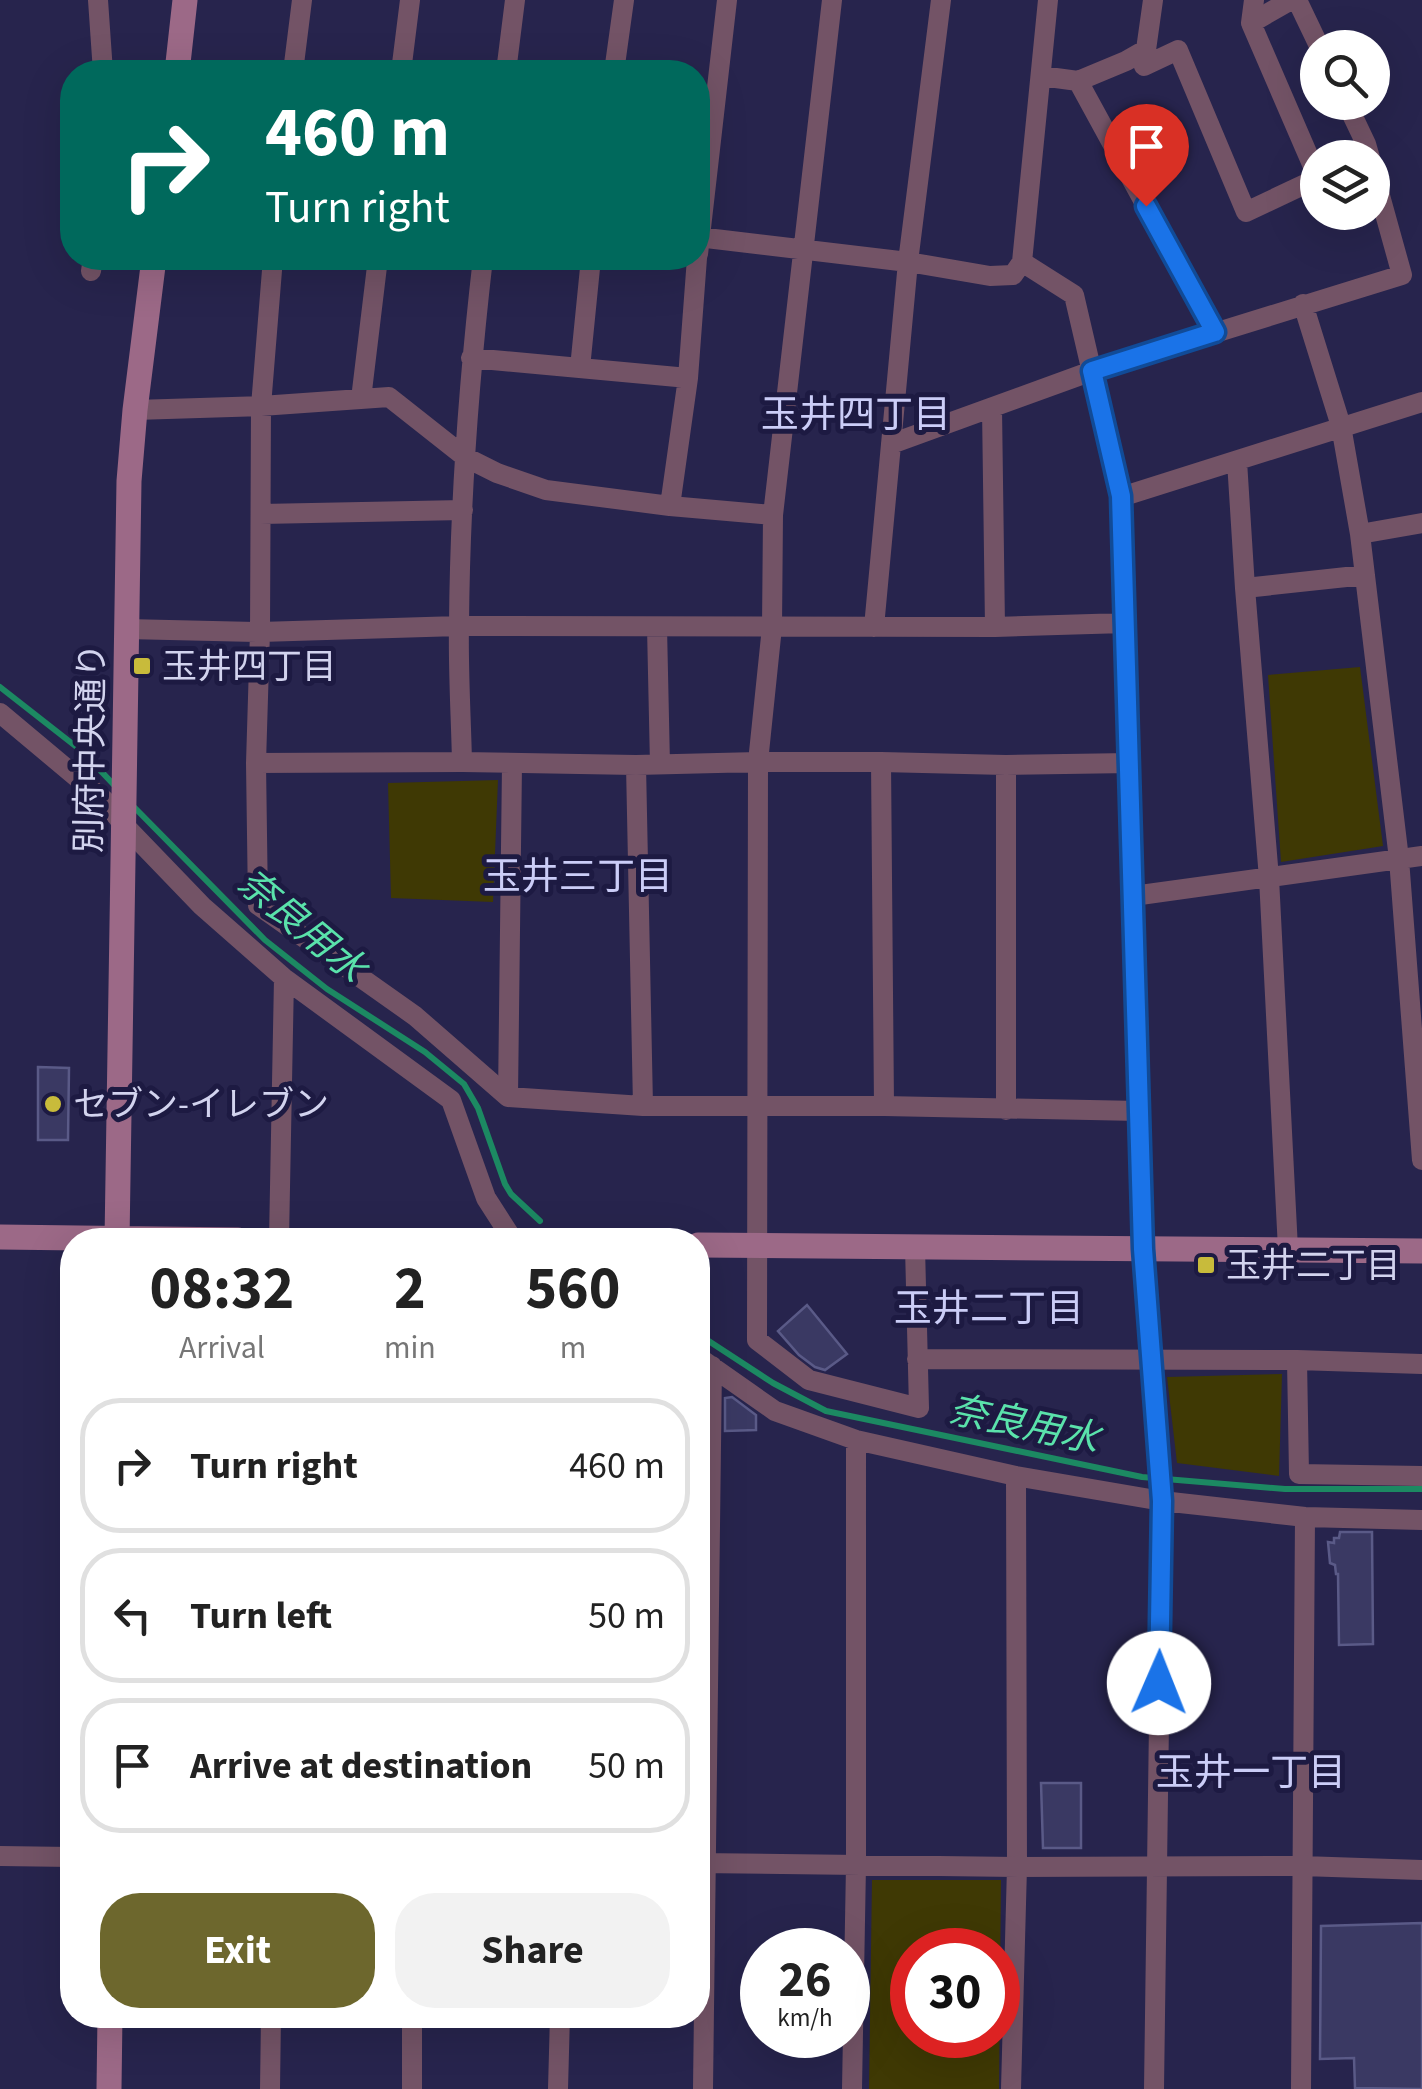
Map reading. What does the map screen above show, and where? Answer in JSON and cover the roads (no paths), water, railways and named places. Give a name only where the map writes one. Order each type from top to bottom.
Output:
[{"type":"street","points":[[98,0],[102,60]]},
{"type":"street","points":[[178,60],[185,0]]},
{"type":"street","points":[[294,60],[302,0]]},
{"type":"street","points":[[402,60],[410,0]]},
{"type":"street","points":[[508,60],[515,0]]},
{"type":"street","points":[[616,60],[624,0]]},
{"type":"street","points":[[710,148],[728,0]]},
{"type":"street","points":[[832,0],[773,515],[772,627],[758,762],[757,1340],[809,1380],[919,1408],[915,1247]]},
{"type":"street","points":[[874,627],[908,262],[941,0]]},
{"type":"street","points":[[710,246],[802,249],[990,276],[1013,274],[1022,262],[1048,0]]},
{"type":"street","points":[[1144,66],[1152,0]]},
{"type":"street","points":[[1254,0],[1251,22],[1302,140]]},
{"type":"street","points":[[1251,22],[1294,0],[1310,30]]},
{"type":"street","points":[[1144,66],[1178,50],[1246,212],[1300,186]]},
{"type":"street","points":[[1041,76],[1078,81],[1140,52],[1144,66]]},
{"type":"street","points":[[1078,81],[1215,332]]},
{"type":"street","points":[[891,444],[1092,371],[1402,275],[1389,230]]},
{"type":"street","points":[[1022,262],[1074,295],[1121,496],[1143,1249],[1162,1501],[1154,2089]]},
{"type":"street","name":"別府中央通り","points":[[117,1228],[130,481],[152,270]]},
{"type":"street","points":[[272,270],[261,406],[258,904],[415,1016],[508,1097],[643,1106],[1139,1111]]},
{"type":"street","points":[[361,398],[377,270]]},
{"type":"street","points":[[462,762],[459,626],[464,457],[482,270]]},
{"type":"street","points":[[580,368],[589,270]]},
{"type":"street","points":[[670,506],[688,378],[696,270]]},
{"type":"street","points":[[1304,304],[1341,426],[1360,534],[1399,860],[1422,1160]]},
{"type":"street","points":[[471,358],[688,378]]},
{"type":"street","points":[[135,410],[388,397],[464,457],[546,490],[773,515]]},
{"type":"street","points":[[1121,496],[1422,402]]},
{"type":"street","points":[[992,408],[994,627]]},
{"type":"street","points":[[1238,460],[1269,878],[1288,1249]]},
{"type":"street","points":[[261,514],[462,510]]},
{"type":"street","points":[[1360,534],[1422,523]]},
{"type":"street","points":[[1245,588],[1365,575]]},
{"type":"street","points":[[126,629],[260,632],[459,626],[994,627],[1125,623]]},
{"type":"street","points":[[658,627],[660,765]]},
{"type":"street","points":[[0,713],[124,817],[202,906],[284,978],[451,1100],[486,1198],[505,1228]]},
{"type":"street","points":[[256,763],[636,766],[758,762],[1130,762]]},
{"type":"street","points":[[882,762],[884,1106]]},
{"type":"street","points":[[508,1097],[512,764]]},
{"type":"street","points":[[1006,765],[1006,1110]]},
{"type":"street","points":[[636,766],[643,1106]]},
{"type":"street","points":[[1133,896],[1422,856]]},
{"type":"street","points":[[279,1228],[284,978]]},
{"type":"street","points":[[0,1237],[60,1238]]},
{"type":"street","points":[[710,1245],[1422,1251]]},
{"type":"street","points":[[917,1359],[1422,1364]]},
{"type":"street","points":[[1297,1360],[1299,1474],[1422,1476]]},
{"type":"street","points":[[710,1366],[775,1411],[856,1440],[1016,1476],[1162,1501],[1305,1517],[1422,1520]]},
{"type":"street","points":[[852,2089],[856,1440]]},
{"type":"street","points":[[1012,2089],[1018,1867],[1016,1476]]},
{"type":"street","points":[[1301,2089],[1305,1517]]},
{"type":"street","points":[[0,1856],[60,1857]]},
{"type":"street","points":[[710,1863],[1422,1870]]},
{"type":"street","points":[[109,2089],[110,2028]]},
{"type":"street","points":[[270,2089],[271,2028]]},
{"type":"street","points":[[412,2028],[412,2089]]},
{"type":"street","points":[[558,2089],[560,2028]]},
{"type":"street","points":[[703,2028],[704,2089]]},
{"type":"waterway","name":"奈良用水","points":[[0,687],[83,752],[115,786]]},
{"type":"waterway","name":"奈良用水","points":[[133,806],[265,940],[327,989],[425,1052],[464,1084],[478,1108],[505,1184],[540,1221]]},
{"type":"waterway","name":"奈良用水","points":[[710,1342],[773,1383],[826,1411],[1142,1477],[1285,1489],[1422,1489]]},
{"type":"place","name":"玉井四丁目","points":[[142,666]]},
{"type":"place","name":"セブン-イレブン","points":[[53,1104]]},
{"type":"place","name":"玉井二丁目","points":[[1206,1265]]},
{"type":"district","name":"玉井四丁目","points":[[856,414]]},
{"type":"district","name":"玉井三丁目","points":[[578,876]]},
{"type":"district","name":"玉井二丁目","points":[[989,1308]]},
{"type":"district","name":"玉井一丁目","points":[[1251,1772]]}]
